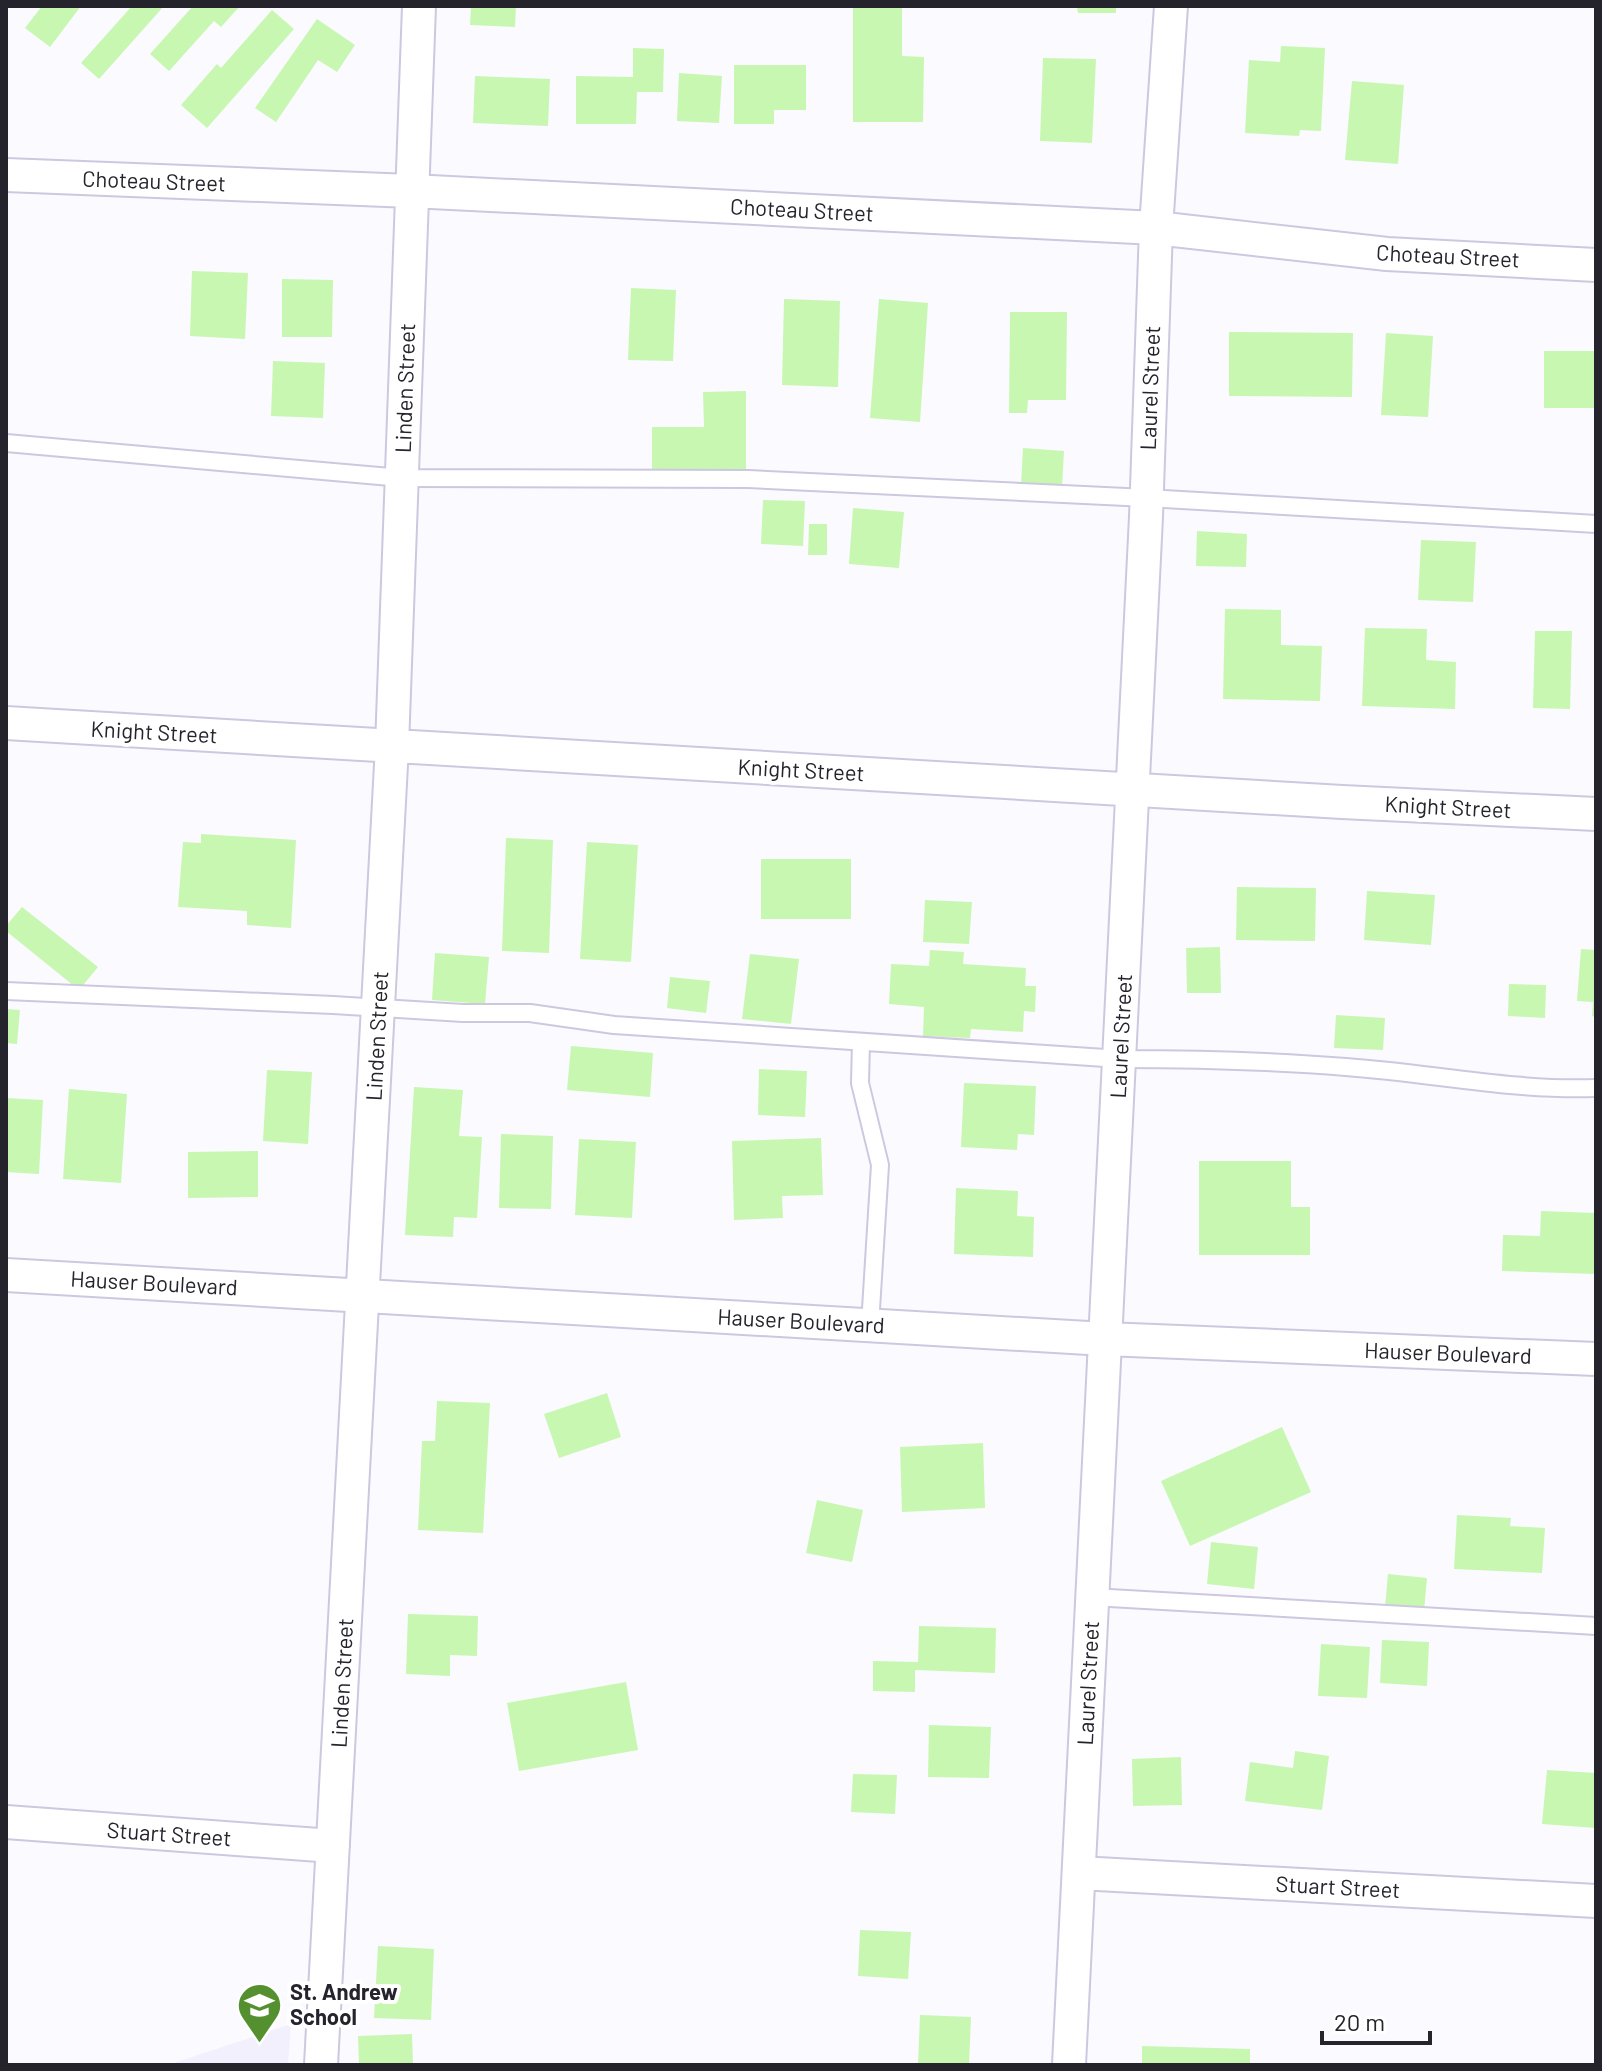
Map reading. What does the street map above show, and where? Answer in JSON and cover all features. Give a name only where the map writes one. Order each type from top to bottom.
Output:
[{"type":"street","name":"Linden Street","points":[[321,2065],[392,746],[419,6]]},
{"type":"street","name":"Laurel Street","points":[[1069,2065],[1147,498],[1156,228],[1171,6]]},
{"type":"street","name":"Choteau Street","points":[[6,175],[411,191],[1156,228],[1387,254],[1596,265]]},
{"type":"street","name":"Knight Street","points":[[6,723],[1133,790],[1596,814]]},
{"type":"street","name":"Hauser Boulevard","points":[[6,1275],[1105,1339],[1596,1359]]},
{"type":"street","name":"Stuart Street","points":[[6,1822],[333,1846]]},
{"type":"street","name":"Stuart Street","points":[[1079,1873],[1596,1901]]},
{"type":"lane","points":[[6,443],[402,478],[748,479],[1596,524]]},
{"type":"lane","points":[[6,991],[463,1013],[530,1013],[614,1025],[1120,1059],[1346,1067],[1540,1089],[1596,1088]]},
{"type":"lane","points":[[861,1042],[860,1083],[880,1165],[870,1325]]},
{"type":"lane","points":[[1092,1597],[1596,1626]]},
{"type":"shaded area","name":"St. Andrew School","points":[[291,2024],[288,2065],[168,2065]]},
{"type":"building","points":[[42,6],[81,6],[50,47],[25,28]]},
{"type":"building","points":[[132,6],[164,6],[99,79],[81,63]]},
{"type":"building","points":[[193,6],[240,6],[221,27],[214,21],[169,71],[150,54]]},
{"type":"building","points":[[471,6],[516,6],[515,27],[470,25]]},
{"type":"building","points":[[853,6],[902,6],[902,56],[924,57],[923,122],[853,122]]},
{"type":"building","points":[[1077,6],[1116,6],[1116,13],[1078,13]]},
{"type":"building","points":[[272,10],[294,29],[207,128],[181,105],[217,64],[221,68]]},
{"type":"building","points":[[317,19],[355,45],[337,72],[318,60],[276,122],[255,108]]},
{"type":"building","points":[[1281,46],[1325,48],[1321,131],[1300,130],[1299,136],[1245,133],[1249,60],[1280,62]]},
{"type":"building","points":[[633,48],[664,49],[663,92],[637,92],[636,124],[576,124],[576,76],[633,77]]},
{"type":"building","points":[[1043,58],[1096,59],[1092,143],[1040,141]]},
{"type":"building","points":[[734,65],[806,65],[806,110],[774,110],[774,124],[734,124]]},
{"type":"building","points":[[679,73],[722,76],[719,123],[677,121]]},
{"type":"building","points":[[475,76],[550,79],[548,126],[473,123]]},
{"type":"building","points":[[1352,81],[1404,85],[1398,164],[1345,160]]},
{"type":"building","points":[[192,271],[248,273],[245,339],[190,336]]},
{"type":"building","points":[[282,279],[333,280],[332,337],[282,337]]},
{"type":"building","points":[[631,288],[676,290],[673,361],[628,360]]},
{"type":"building","points":[[784,299],[840,301],[838,387],[782,385]]},
{"type":"building","points":[[879,299],[928,303],[920,422],[870,418]]},
{"type":"building","points":[[1010,312],[1067,312],[1066,400],[1028,400],[1027,413],[1009,413]]},
{"type":"building","points":[[1229,332],[1353,333],[1352,397],[1229,396]]},
{"type":"building","points":[[1386,333],[1433,336],[1428,417],[1381,415]]},
{"type":"building","points":[[1544,351],[1596,351],[1596,408],[1544,408]]},
{"type":"building","points":[[273,361],[325,363],[323,418],[271,416]]},
{"type":"building","points":[[746,391],[746,469],[652,470],[652,427],[704,427],[703,392]]},
{"type":"building","points":[[1023,448],[1064,451],[1062,487],[1021,485]]},
{"type":"building","points":[[763,500],[805,501],[803,546],[761,544]]},
{"type":"building","points":[[853,508],[904,512],[899,568],[849,564]]},
{"type":"building","points":[[809,524],[827,524],[827,555],[808,555]]},
{"type":"building","points":[[1197,531],[1247,534],[1246,567],[1196,566]]},
{"type":"building","points":[[1421,540],[1476,542],[1473,602],[1418,600]]},
{"type":"building","points":[[1225,609],[1281,610],[1281,645],[1322,646],[1320,701],[1223,699]]},
{"type":"building","points":[[1365,628],[1427,629],[1426,660],[1456,662],[1455,709],[1362,706]]},
{"type":"building","points":[[1535,631],[1572,631],[1570,709],[1533,708]]},
{"type":"building","points":[[201,834],[296,840],[291,928],[247,925],[247,911],[178,907],[183,842],[201,843]]},
{"type":"building","points":[[506,838],[553,840],[549,953],[502,951]]},
{"type":"building","points":[[587,842],[638,845],[631,962],[580,959]]},
{"type":"building","points":[[761,859],[851,859],[851,919],[761,919]]},
{"type":"building","points":[[1237,887],[1316,888],[1315,941],[1236,940]]},
{"type":"building","points":[[1367,891],[1435,895],[1431,945],[1364,940]]},
{"type":"building","points":[[925,900],[972,902],[969,944],[923,942]]},
{"type":"building","points":[[22,907],[98,967],[79,990],[6,931],[6,926]]},
{"type":"building","points":[[1220,947],[1221,993],[1187,993],[1186,948]]},
{"type":"building","points":[[1581,949],[1596,950],[1596,1017],[1592,1016],[1593,1002],[1577,1001]]},
{"type":"building","points":[[930,950],[964,952],[963,964],[1026,968],[1025,986],[1036,986],[1035,1012],[1024,1011],[1023,1032],[971,1029],[970,1038],[923,1036],[924,1007],[889,1004],[891,964],[929,966]]},
{"type":"building","points":[[435,953],[489,957],[485,1004],[432,1000]]},
{"type":"building","points":[[750,954],[799,959],[791,1024],[742,1019]]},
{"type":"building","points":[[670,977],[710,981],[706,1013],[667,1008]]},
{"type":"building","points":[[1509,984],[1546,985],[1545,1018],[1508,1016]]},
{"type":"building","points":[[6,1009],[20,1010],[17,1044],[6,1043]]},
{"type":"building","points":[[1336,1015],[1385,1018],[1383,1050],[1334,1048]]},
{"type":"building","points":[[571,1046],[653,1053],[650,1097],[567,1090]]},
{"type":"building","points":[[759,1069],[807,1071],[805,1117],[758,1115]]},
{"type":"building","points":[[267,1070],[312,1072],[308,1144],[263,1141]]},
{"type":"building","points":[[964,1083],[1036,1086],[1034,1135],[1018,1134],[1017,1150],[961,1147]]},
{"type":"building","points":[[414,1087],[463,1090],[459,1136],[482,1137],[477,1218],[454,1217],[453,1237],[405,1235]]},
{"type":"building","points":[[69,1089],[127,1094],[121,1183],[63,1179]]},
{"type":"building","points":[[6,1098],[43,1100],[39,1174],[6,1172]]},
{"type":"building","points":[[501,1134],[553,1136],[551,1209],[499,1208]]},
{"type":"building","points":[[821,1138],[823,1195],[782,1196],[783,1218],[734,1220],[732,1141]]},
{"type":"building","points":[[579,1139],[636,1142],[632,1218],[575,1215]]},
{"type":"building","points":[[258,1151],[258,1197],[188,1198],[188,1152]]},
{"type":"building","points":[[1199,1161],[1291,1161],[1291,1207],[1310,1207],[1310,1255],[1199,1255]]},
{"type":"building","points":[[956,1188],[1018,1191],[1017,1216],[1034,1217],[1033,1257],[954,1254]]},
{"type":"building","points":[[1541,1211],[1596,1213],[1596,1274],[1502,1271],[1503,1235],[1540,1236]]},
{"type":"building","points":[[607,1393],[621,1437],[559,1458],[544,1414]]},
{"type":"building","points":[[437,1401],[490,1403],[483,1533],[418,1530],[422,1441],[435,1441]]},
{"type":"building","points":[[1282,1427],[1311,1492],[1190,1546],[1161,1481]]},
{"type":"building","points":[[983,1443],[985,1508],[902,1512],[900,1447]]},
{"type":"building","points":[[817,1500],[863,1510],[852,1562],[806,1553]]},
{"type":"building","points":[[1457,1515],[1511,1518],[1510,1526],[1545,1528],[1542,1573],[1454,1569]]},
{"type":"building","points":[[1211,1542],[1258,1547],[1254,1589],[1207,1584]]},
{"type":"building","points":[[1388,1574],[1427,1578],[1424,1611],[1385,1607]]},
{"type":"building","points":[[408,1614],[478,1616],[477,1656],[450,1655],[450,1676],[406,1674]]},
{"type":"building","points":[[919,1626],[996,1628],[995,1673],[915,1670],[915,1692],[873,1691],[873,1661],[918,1662]]},
{"type":"building","points":[[1382,1640],[1429,1642],[1427,1686],[1380,1683]]},
{"type":"building","points":[[1321,1644],[1370,1647],[1367,1698],[1318,1696]]},
{"type":"building","points":[[626,1682],[638,1750],[519,1771],[507,1703]]},
{"type":"building","points":[[929,1725],[991,1727],[989,1778],[928,1777]]},
{"type":"building","points":[[1295,1751],[1329,1756],[1322,1810],[1245,1801],[1250,1762],[1293,1768]]},
{"type":"building","points":[[1181,1757],[1182,1805],[1133,1806],[1132,1759]]},
{"type":"building","points":[[1547,1770],[1596,1773],[1596,1828],[1542,1824]]},
{"type":"building","points":[[853,1774],[897,1775],[895,1814],[851,1812]]},
{"type":"building","points":[[860,1930],[911,1932],[908,1979],[858,1976]]},
{"type":"building","points":[[378,1946],[434,1949],[431,2020],[374,2018]]},
{"type":"building","points":[[920,2015],[971,2017],[969,2065],[918,2065]]},
{"type":"building","points":[[412,2034],[413,2065],[359,2065],[358,2036]]},
{"type":"building","points":[[1142,2046],[1250,2049],[1250,2065],[1142,2065]]},
{"type":"place","name":"St. Andrew School","points":[[259,2044]]}]
